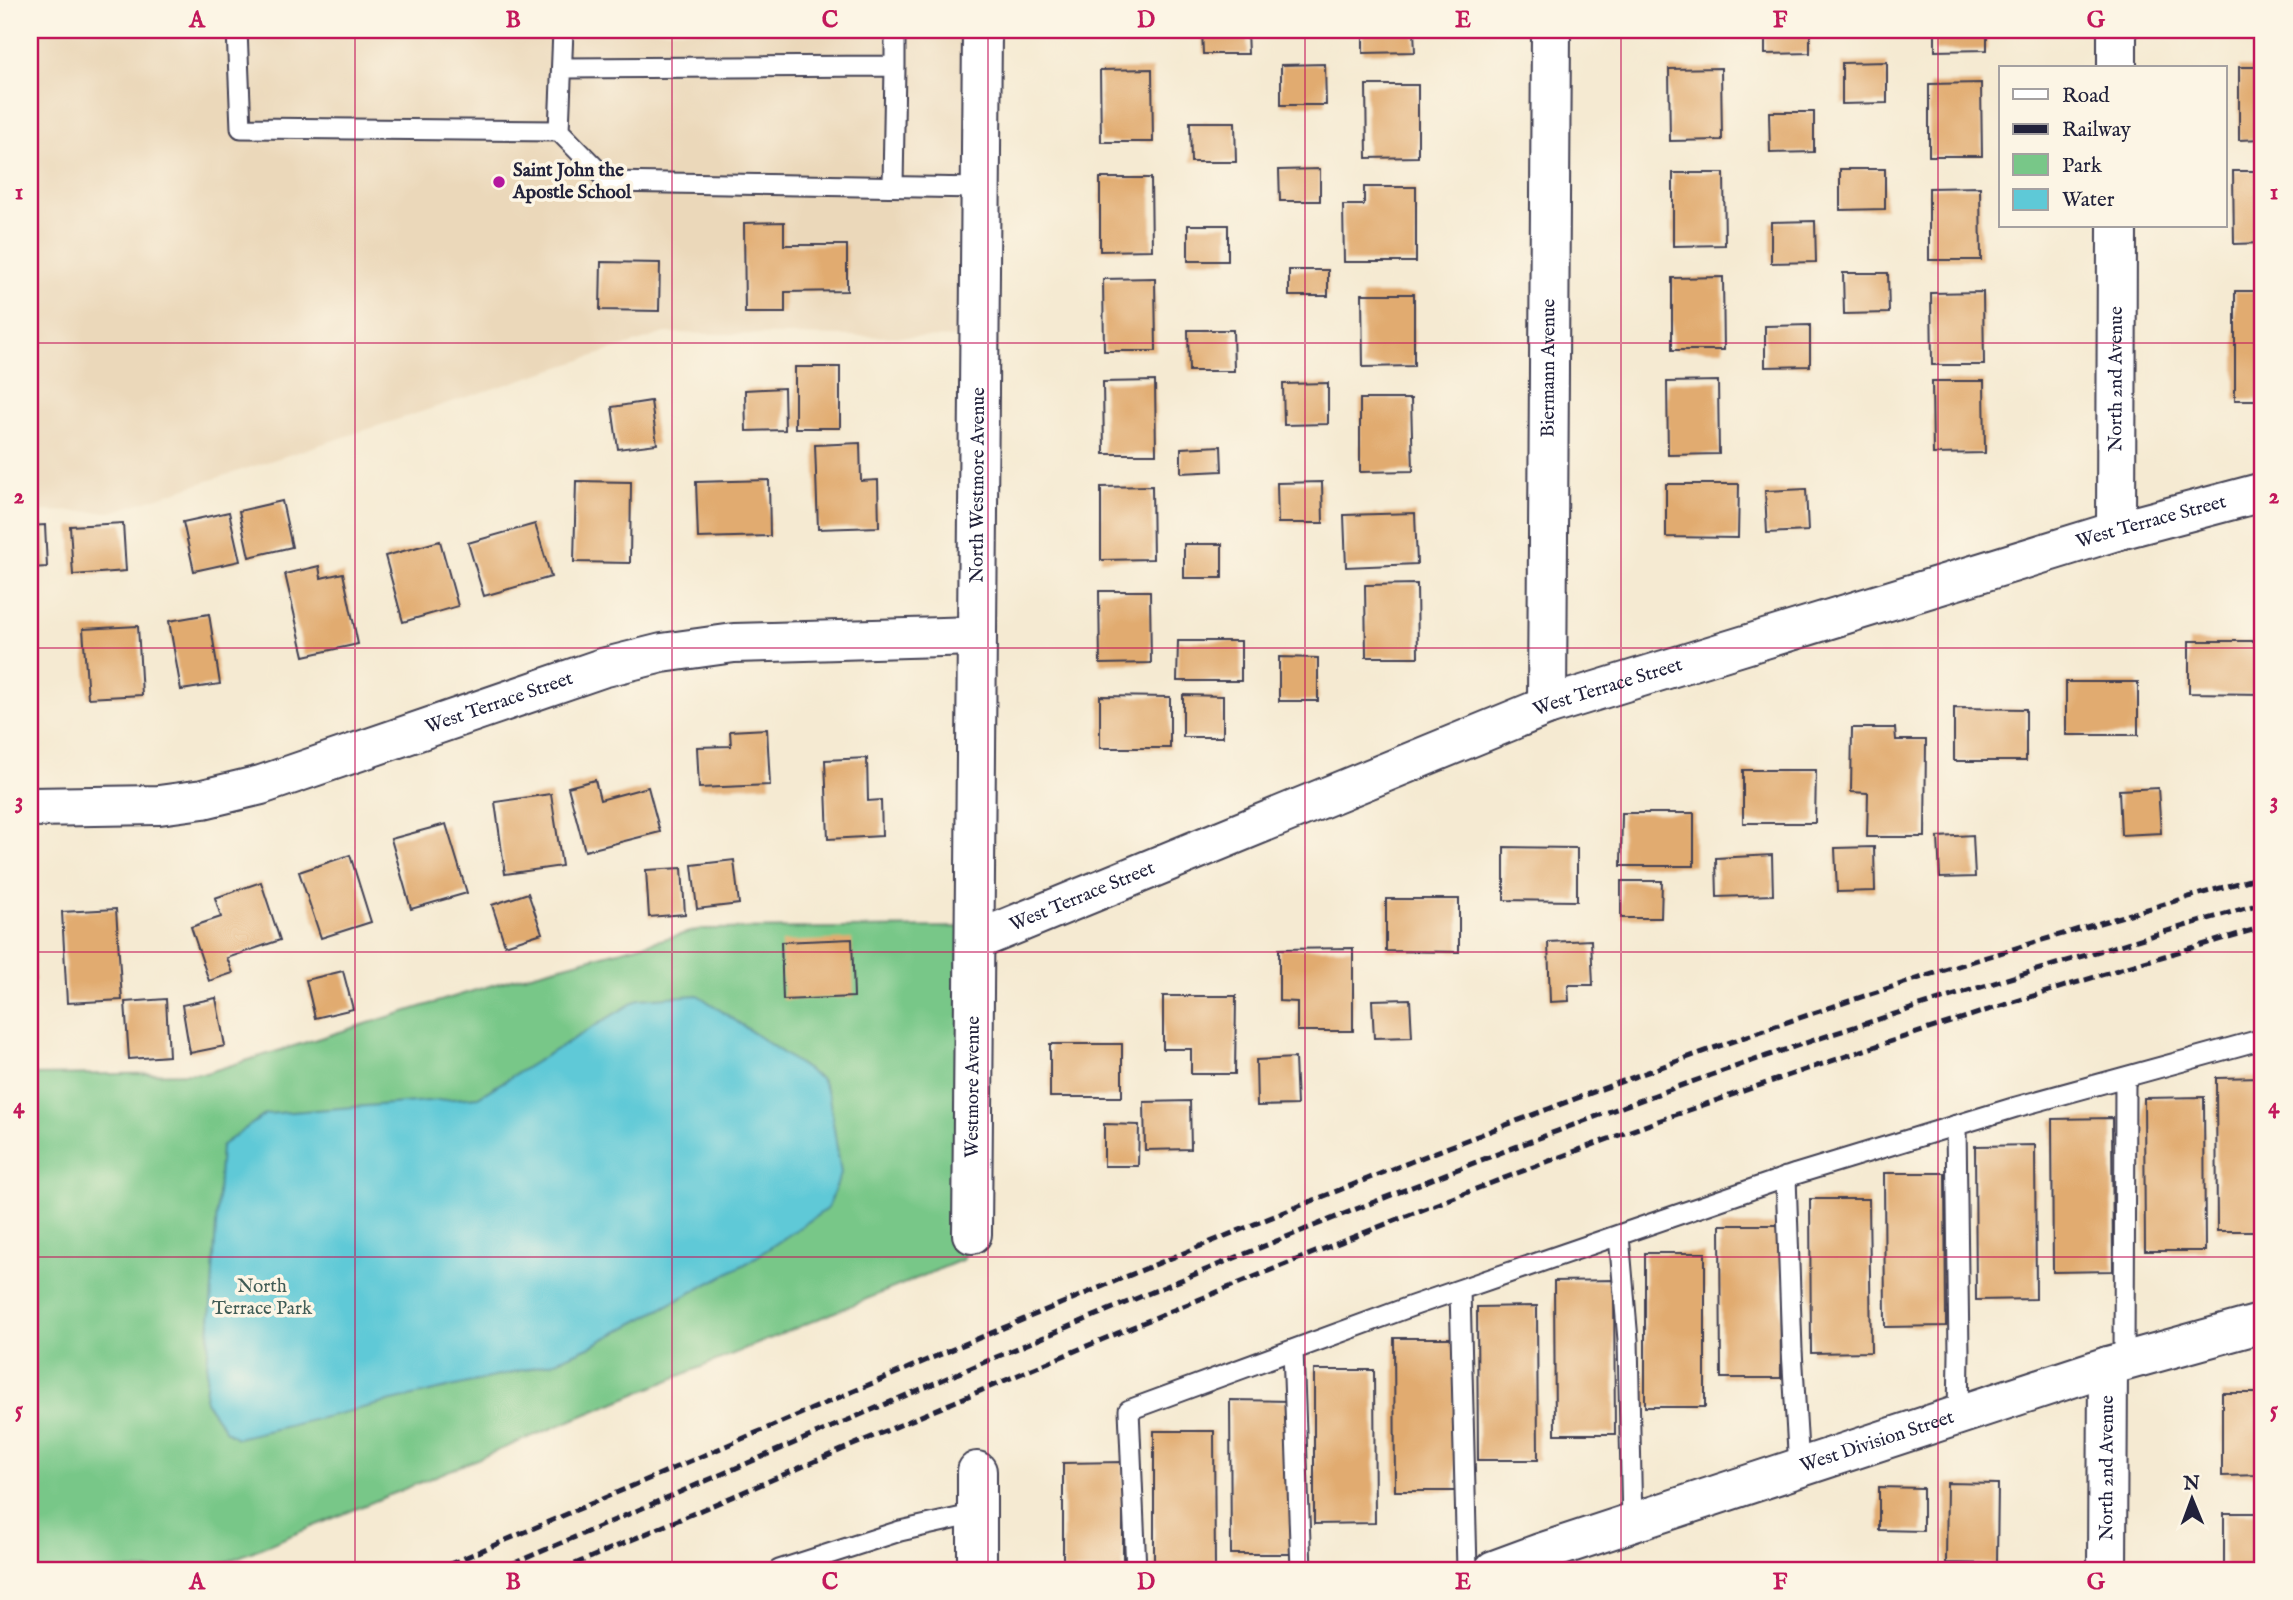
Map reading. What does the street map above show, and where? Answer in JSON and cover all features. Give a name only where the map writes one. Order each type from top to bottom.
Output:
[{"type":"street","name":"North Westmore Avenue","points":[[975,941],[982,30]]},
{"type":"street","name":"Biermann Avenue","points":[[1547,706],[1551,30]]},
{"type":"street","points":[[2117,30],[2117,66]]},
{"type":"street","name":"North 2nd Avenue","points":[[2116,531],[2117,228]]},
{"type":"street","name":"West Terrace Street","points":[[975,941],[1547,706],[2116,531],[2263,492]]},
{"type":"street","name":"West Terrace Street","points":[[30,807],[159,806],[238,791],[602,668],[662,653],[734,643],[976,636]]},
{"type":"street","name":"Westmore Avenue","points":[[972,1234],[975,941]]},
{"type":"street","name":"West Division Street","points":[[1494,1570],[1540,1562],[1632,1523],[2116,1364],[2263,1323]]},
{"type":"street","name":"North 2nd Avenue","points":[[2107,1570],[2116,1364]]},
{"type":"street","points":[[977,1471],[977,1570]]},
{"type":"lane","points":[[237,30],[240,128],[559,131],[610,182],[980,188]]},
{"type":"lane","points":[[559,131],[563,30]]},
{"type":"lane","points":[[893,186],[895,30]]},
{"type":"lane","points":[[562,68],[895,66]]},
{"type":"lane","points":[[1136,1570],[1129,1410],[1460,1290],[1786,1177],[1956,1125],[2263,1039]]},
{"type":"lane","points":[[2116,1364],[2124,1077]]},
{"type":"lane","points":[[1956,1125],[1958,1416]]},
{"type":"lane","points":[[1786,1177],[1799,1468]]},
{"type":"lane","points":[[1619,1236],[1628,1340],[1632,1523]]},
{"type":"lane","points":[[1460,1290],[1466,1570]]},
{"type":"lane","points":[[1293,1350],[1301,1570]]},
{"type":"lane","points":[[779,1570],[900,1531],[976,1514]]},
{"type":"shaded area","name":"Saint John the Apostle School","points":[[30,30],[969,30],[968,338],[665,333],[112,512],[30,511]]},
{"type":"green space","name":"North Terrace Park","points":[[966,927],[964,1259],[207,1570],[30,1570],[30,1075],[206,1073],[512,979],[702,929]]},
{"type":"water","points":[[698,995],[822,1080],[829,1097],[841,1173],[828,1208],[749,1262],[593,1345],[552,1363],[237,1438],[226,1431],[205,1401],[221,1146],[266,1114],[478,1097],[639,999]]},
{"type":"building","points":[[1103,30],[1154,30],[1154,38],[1103,38]]},
{"type":"building","points":[[1202,30],[1247,30],[1248,54],[1203,54]]},
{"type":"building","points":[[1363,30],[1414,30],[1415,52],[1363,53]]},
{"type":"building","points":[[1670,30],[1722,30],[1722,36],[1670,37]]},
{"type":"building","points":[[1765,30],[1810,30],[1810,53],[1765,54]]},
{"type":"building","points":[[1935,30],[1987,30],[1987,50],[1935,51]]},
{"type":"building","points":[[2240,30],[2263,30],[2263,37],[2240,37]]},
{"type":"building","points":[[1887,62],[1887,103],[1842,104],[1842,63]]},
{"type":"building","points":[[1325,64],[1326,105],[1281,105],[1281,65]]},
{"type":"building","points":[[2239,67],[2263,67],[2263,139],[2239,140]]},
{"type":"building","points":[[1721,68],[1722,140],[1670,141],[1669,69]]},
{"type":"building","points":[[1152,69],[1153,142],[1101,142],[1100,70]]},
{"type":"building","points":[[1981,83],[1982,156],[1929,156],[1929,84]]},
{"type":"building","points":[[1366,85],[1418,85],[1418,157],[1367,158]]},
{"type":"building","points":[[1769,112],[1814,112],[1814,152],[1770,153]]},
{"type":"building","points":[[1190,122],[1235,122],[1236,162],[1191,162]]},
{"type":"building","points":[[1320,169],[1320,201],[1280,201],[1279,170]]},
{"type":"building","points":[[1840,169],[1885,169],[1885,209],[1840,210]]},
{"type":"building","points":[[2233,171],[2263,171],[2263,243],[2234,244]]},
{"type":"building","points":[[1673,173],[1724,173],[1725,245],[1673,246]]},
{"type":"building","points":[[1100,178],[1151,178],[1152,250],[1100,251]]},
{"type":"building","points":[[1364,187],[1416,187],[1416,262],[1344,262],[1343,205],[1364,205]]},
{"type":"building","points":[[1980,187],[1981,260],[1929,260],[1929,188]]},
{"type":"building","points":[[1815,221],[1816,262],[1771,263],[1771,222]]},
{"type":"building","points":[[784,222],[784,245],[847,245],[847,291],[785,292],[785,313],[745,313],[744,223]]},
{"type":"building","points":[[1188,225],[1228,225],[1228,261],[1188,261]]},
{"type":"building","points":[[601,262],[660,263],[659,311],[600,310]]},
{"type":"building","points":[[1289,270],[1328,270],[1328,296],[1289,296]]},
{"type":"building","points":[[1843,273],[1888,273],[1889,313],[1844,314]]},
{"type":"building","points":[[1723,277],[1724,350],[1672,350],[1672,278]]},
{"type":"building","points":[[1155,278],[1156,351],[1104,351],[1103,279]]},
{"type":"building","points":[[2235,291],[2263,291],[2263,400],[2235,400]]},
{"type":"building","points":[[1983,292],[1984,365],[1932,365],[1931,293]]},
{"type":"building","points":[[1362,294],[1414,294],[1414,366],[1363,367]]},
{"type":"building","points":[[1810,325],[1810,366],[1765,367],[1765,326]]},
{"type":"building","points":[[1188,330],[1233,330],[1234,371],[1189,371]]},
{"type":"building","points":[[795,367],[840,367],[840,428],[795,428]]},
{"type":"building","points":[[1155,381],[1156,454],[1104,454],[1103,382]]},
{"type":"building","points":[[1718,381],[1719,454],[1668,455],[1667,382]]},
{"type":"building","points":[[1932,381],[1984,381],[1985,453],[1933,454]]},
{"type":"building","points":[[1328,383],[1328,424],[1284,425],[1283,384]]},
{"type":"building","points":[[784,388],[785,430],[746,431],[745,390]]},
{"type":"building","points":[[1360,399],[1411,399],[1413,471],[1360,472]]},
{"type":"building","points":[[651,401],[657,444],[618,449],[612,407]]},
{"type":"building","points":[[860,443],[861,481],[878,480],[879,527],[818,529],[815,445]]},
{"type":"building","points":[[1221,446],[1222,471],[1181,473],[1181,448]]},
{"type":"building","points":[[769,480],[770,536],[698,538],[696,482]]},
{"type":"building","points":[[576,481],[631,482],[630,563],[574,562]]},
{"type":"building","points":[[1322,482],[1323,523],[1278,523],[1277,483]]},
{"type":"building","points":[[1666,484],[1739,484],[1738,538],[1666,537]]},
{"type":"building","points":[[1152,486],[1153,559],[1101,560],[1101,487]]},
{"type":"building","points":[[1806,489],[1808,531],[1767,533],[1765,491]]},
{"type":"building","points":[[282,501],[292,547],[249,557],[239,511]]},
{"type":"building","points":[[229,512],[240,561],[194,571],[183,522]]},
{"type":"building","points":[[1415,513],[1417,564],[1346,567],[1344,515]]},
{"type":"building","points":[[123,523],[126,571],[73,575],[70,526]]},
{"type":"building","points":[[535,524],[551,577],[484,596],[468,543]]},
{"type":"building","points":[[45,525],[47,567],[30,568],[30,526]]},
{"type":"building","points":[[440,541],[458,606],[403,622],[385,556]]},
{"type":"building","points":[[1184,544],[1222,544],[1222,578],[1184,578]]},
{"type":"building","points":[[319,566],[321,578],[343,573],[358,644],[304,656],[285,574]]},
{"type":"building","points":[[1417,584],[1418,657],[1366,657],[1365,585]]},
{"type":"building","points":[[1099,591],[1150,591],[1151,663],[1100,664]]},
{"type":"building","points":[[209,614],[220,684],[181,690],[169,621]]},
{"type":"building","points":[[138,626],[142,695],[88,698],[83,629]]},
{"type":"building","points":[[1178,641],[1241,641],[1241,681],[1177,681]]},
{"type":"building","points":[[2189,641],[2262,641],[2262,694],[2189,693]]},
{"type":"building","points":[[1279,657],[1318,658],[1318,701],[1279,701]]},
{"type":"building","points":[[2066,682],[2138,682],[2138,735],[2066,735]]},
{"type":"building","points":[[1183,695],[1223,696],[1223,737],[1183,737]]},
{"type":"building","points":[[1100,696],[1170,697],[1170,748],[1100,748]]},
{"type":"building","points":[[1954,708],[2026,709],[2026,761],[1954,761]]},
{"type":"building","points":[[1852,728],[1895,728],[1896,740],[1926,740],[1925,837],[1867,837],[1868,793],[1851,792]]},
{"type":"building","points":[[767,729],[770,785],[699,788],[697,747],[731,746],[730,731]]},
{"type":"building","points":[[867,758],[868,801],[881,800],[882,836],[828,839],[825,760]]},
{"type":"building","points":[[1743,770],[1816,770],[1815,823],[1743,823]]},
{"type":"building","points":[[595,780],[600,800],[648,787],[660,832],[585,851],[568,787]]},
{"type":"building","points":[[2158,788],[2161,833],[2121,835],[2119,790]]},
{"type":"building","points":[[551,794],[562,866],[505,874],[495,802]]},
{"type":"building","points":[[1622,813],[1694,813],[1694,866],[1621,866]]},
{"type":"building","points":[[446,824],[467,893],[411,909],[391,839]]},
{"type":"building","points":[[1973,835],[1975,877],[1940,878],[1938,837]]},
{"type":"building","points":[[1504,847],[1577,848],[1577,901],[1504,900]]},
{"type":"building","points":[[1874,847],[1875,891],[1837,892],[1835,848]]},
{"type":"building","points":[[350,855],[371,922],[321,938],[299,872]]},
{"type":"building","points":[[1772,855],[1773,895],[1717,897],[1716,858]]},
{"type":"building","points":[[734,860],[739,904],[697,909],[692,865]]},
{"type":"building","points":[[682,868],[685,914],[649,917],[646,870]]},
{"type":"building","points":[[1621,881],[1662,881],[1661,918],[1621,918]]},
{"type":"building","points":[[261,882],[280,940],[227,958],[233,973],[209,981],[191,927],[221,917],[215,898]]},
{"type":"building","points":[[528,893],[542,933],[505,945],[492,905]]},
{"type":"building","points":[[1386,899],[1459,899],[1459,952],[1386,951]]},
{"type":"building","points":[[116,909],[122,1000],[67,1003],[62,912]]},
{"type":"building","points":[[30,913],[33,913],[35,981],[30,982]]},
{"type":"building","points":[[852,939],[854,997],[783,1000],[781,942]]},
{"type":"building","points":[[1591,940],[1593,985],[1568,985],[1569,1001],[1550,1002],[1548,942]]},
{"type":"building","points":[[1353,948],[1353,1031],[1297,1031],[1297,1002],[1279,1001],[1279,949]]},
{"type":"building","points":[[343,971],[353,1009],[315,1018],[306,980]]},
{"type":"building","points":[[1163,996],[1236,996],[1235,1074],[1191,1074],[1191,1049],[1163,1049]]},
{"type":"building","points":[[216,998],[225,1046],[190,1053],[182,1005]]},
{"type":"building","points":[[166,999],[169,1056],[129,1059],[125,1002]]},
{"type":"building","points":[[1410,999],[1412,1037],[1374,1038],[1372,1000]]},
{"type":"building","points":[[1050,1044],[1122,1044],[1122,1097],[1050,1097]]},
{"type":"building","points":[[1295,1058],[1297,1105],[1257,1106],[1256,1060]]},
{"type":"building","points":[[2263,1077],[2263,1231],[2217,1231],[2216,1078]]},
{"type":"building","points":[[2204,1097],[2205,1251],[2145,1251],[2144,1098]]},
{"type":"building","points":[[1190,1101],[1191,1149],[1145,1150],[1144,1102]]},
{"type":"building","points":[[2112,1118],[2113,1271],[2053,1272],[2052,1119]]},
{"type":"building","points":[[1104,1124],[1139,1125],[1138,1166],[1104,1166]]},
{"type":"building","points":[[2035,1145],[2036,1299],[1976,1300],[1975,1146]]},
{"type":"building","points":[[1884,1173],[1945,1173],[1946,1326],[1885,1327]]},
{"type":"building","points":[[1810,1199],[1869,1199],[1871,1352],[1811,1353]]},
{"type":"building","points":[[1720,1225],[1780,1225],[1781,1378],[1721,1378]]},
{"type":"building","points":[[1645,1253],[1705,1253],[1705,1407],[1645,1407]]},
{"type":"building","points":[[1614,1280],[1615,1434],[1555,1434],[1554,1281]]},
{"type":"building","points":[[1537,1306],[1538,1460],[1478,1460],[1477,1307]]},
{"type":"building","points":[[1394,1338],[1454,1338],[1455,1491],[1395,1491]]},
{"type":"building","points":[[1314,1370],[1374,1370],[1375,1523],[1314,1524]]},
{"type":"building","points":[[2222,1393],[2263,1393],[2263,1475],[2222,1476]]},
{"type":"building","points":[[1230,1400],[1290,1401],[1291,1554],[1231,1554]]},
{"type":"building","points":[[1154,1431],[1214,1431],[1215,1570],[1154,1570]]},
{"type":"building","points":[[1123,1462],[1123,1570],[1063,1570],[1063,1463]]},
{"type":"building","points":[[1947,1483],[1998,1484],[1997,1564],[1946,1563]]},
{"type":"building","points":[[1879,1487],[1923,1488],[1923,1531],[1879,1530]]},
{"type":"building","points":[[2224,1513],[2263,1513],[2263,1570],[2224,1570]]},
{"type":"railway","points":[[436,1570],[927,1360],[1422,1157],[1756,1033],[1882,990],[2263,876]]},
{"type":"railway","points":[[498,1570],[1202,1271],[1487,1158],[1708,1076],[1866,1023],[2263,903]]},
{"type":"railway","points":[[561,1570],[1150,1320],[1507,1177],[1694,1108],[1882,1044],[2263,927]]},
{"type":"place","name":"Saint John the Apostle School","points":[[499,182]]}]
